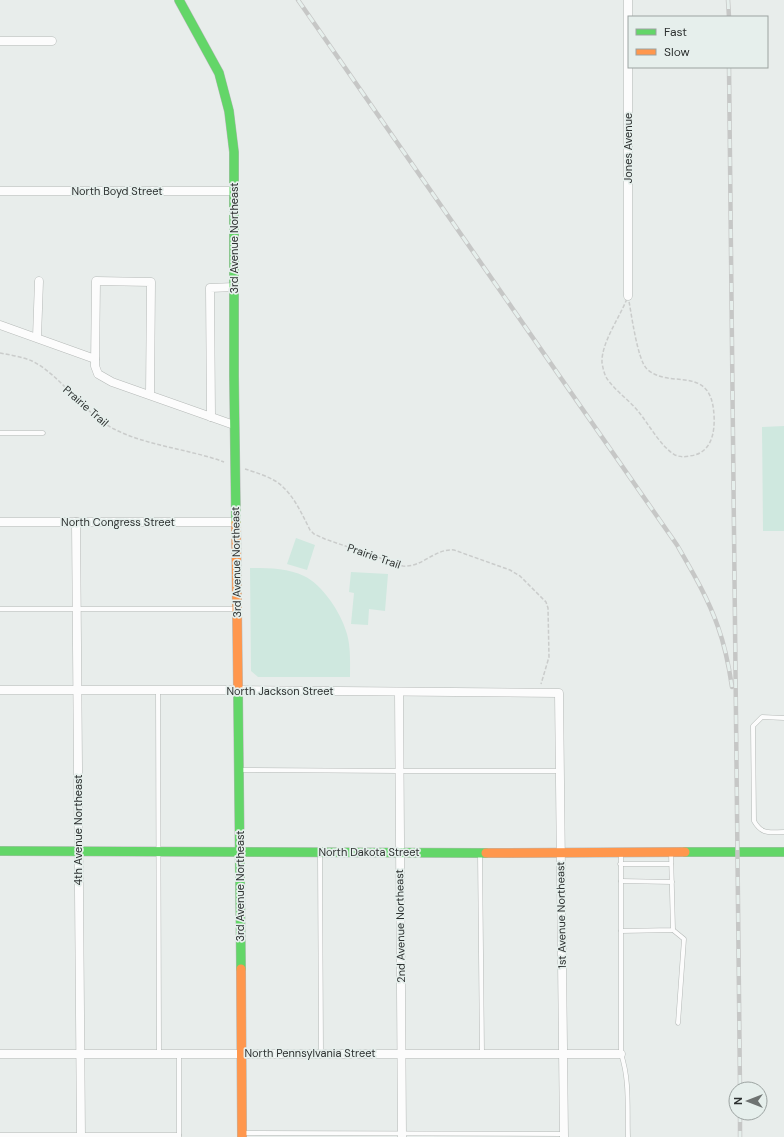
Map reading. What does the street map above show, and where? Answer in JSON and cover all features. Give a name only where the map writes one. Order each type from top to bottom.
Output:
[{"type":"street","name":"3rd Avenue Northeast","points":[[179,0],[219,73],[232,129],[242,1135]]},
{"type":"street","name":"Jones Avenue","points":[[628,0],[628,296]]},
{"type":"street","points":[[0,41],[52,41]]},
{"type":"street","name":"North Boyd Street","points":[[0,191],[233,191]]},
{"type":"street","points":[[37,337],[38,281]]},
{"type":"street","points":[[150,396],[151,282],[96,281],[95,366],[98,374],[112,382],[150,396],[234,425]]},
{"type":"street","points":[[211,417],[210,288],[234,286]]},
{"type":"street","points":[[0,325],[95,359]]},
{"type":"street","name":"North Congress Street","points":[[0,522],[235,522]]},
{"type":"street","name":"4th Avenue Northeast","points":[[76,522],[81,1136]]},
{"type":"street","name":"North Jackson Street","points":[[0,690],[238,690],[559,693]]},
{"type":"street","name":"2nd Avenue Northeast","points":[[399,692],[402,1135]]},
{"type":"street","name":"1st Avenue Northeast","points":[[559,693],[564,1136]]},
{"type":"street","name":"North Dakota Street","points":[[0,851],[400,853],[784,852]]},
{"type":"street","name":"North Pennsylvania Street","points":[[0,1054],[621,1054]]},
{"type":"lane","points":[[0,433],[42,433]]},
{"type":"lane","points":[[0,609],[237,609]]},
{"type":"lane","points":[[158,690],[160,1054]]},
{"type":"lane","points":[[784,718],[762,718],[753,726],[754,821],[759,829],[765,832],[784,832]]},
{"type":"lane","points":[[239,770],[560,770]]},
{"type":"lane","points":[[320,852],[321,1053]]},
{"type":"lane","points":[[480,852],[482,1053]]},
{"type":"lane","points":[[621,852],[621,1054],[627,1081],[628,1137]]},
{"type":"lane","points":[[633,852],[633,864]]},
{"type":"lane","points":[[671,852],[673,930]]},
{"type":"lane","points":[[620,864],[671,864]]},
{"type":"lane","points":[[621,881],[672,882]]},
{"type":"lane","points":[[621,931],[673,930],[684,939],[678,1023]]},
{"type":"lane","points":[[0,1135],[179,1136],[179,1054]]},
{"type":"lane","points":[[242,1135],[564,1136]]},
{"type":"path","points":[[628,296],[639,351],[646,369],[663,377],[682,379],[700,384],[706,389],[710,397],[713,407],[714,432],[708,446],[695,456],[681,457],[675,455],[668,449],[638,411],[606,377],[603,369],[603,352],[625,307],[628,296]]},
{"type":"path","name":"Prairie Trail","points":[[0,353],[32,361],[48,372],[102,422],[115,430],[153,443],[206,455],[257,473],[281,485],[294,501],[310,530],[325,539],[403,566],[410,567],[417,565],[439,552],[447,549],[454,550],[510,570],[520,576],[546,602],[548,608],[549,657],[541,683],[541,692]]},
{"type":"green space","points":[[784,426],[784,531],[763,531],[762,427]]},
{"type":"green space","points":[[296,538],[315,545],[307,570],[287,564]]},
{"type":"green space","points":[[250,568],[278,569],[298,573],[311,580],[324,592],[340,616],[348,636],[350,677],[258,677],[251,671]]},
{"type":"green space","points":[[351,572],[388,574],[385,611],[369,609],[368,625],[351,624],[354,593],[349,592]]},
{"type":"railway","points":[[298,0],[677,545],[714,616],[725,649],[732,687]]},
{"type":"railway","points":[[728,0],[729,16]]},
{"type":"railway","points":[[729,68],[740,1081]]},
{"type":"railway","points":[[740,1121],[740,1137]]},
{"type":"traffic: fast","points":[[179,0],[219,73],[229,111],[234,152],[234,376],[236,523]]},
{"type":"traffic: fast","points":[[238,691],[241,969]]},
{"type":"traffic: fast","points":[[0,851],[486,853]]},
{"type":"traffic: fast","points":[[685,852],[784,852]]},
{"type":"traffic: slow","points":[[236,523],[238,691]]},
{"type":"traffic: slow","points":[[486,853],[685,852]]},
{"type":"traffic: slow","points":[[241,969],[242,1137]]}]
